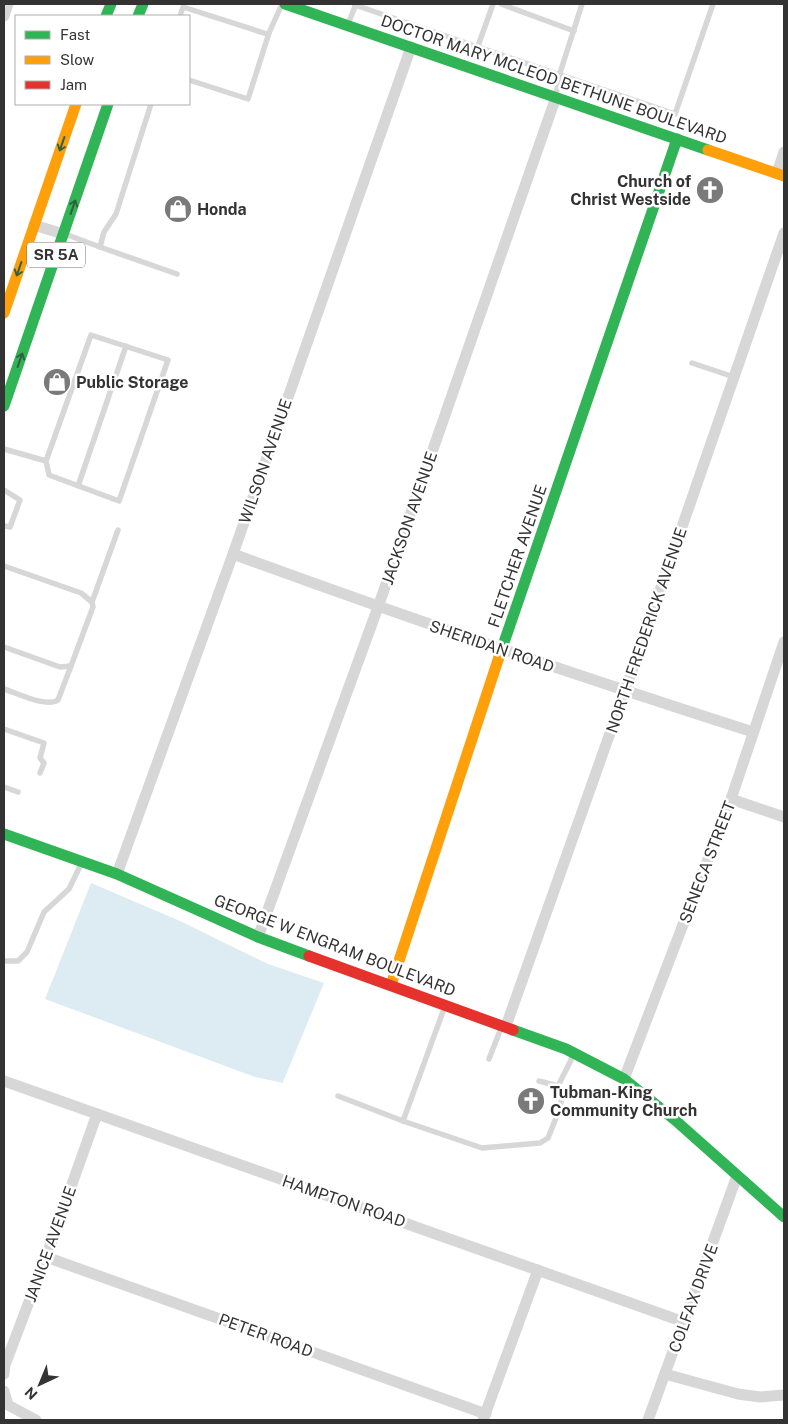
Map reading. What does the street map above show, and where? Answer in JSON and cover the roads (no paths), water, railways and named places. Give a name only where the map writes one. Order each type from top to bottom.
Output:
[{"type":"main road","name":"DOCTOR MARY MCLEOD BETHUNE BOULEVARD","points":[[283,4],[781,175]]},
{"type":"main road","name":"SR 5A","points":[[4,313],[76,105]]},
{"type":"main road","name":"SR 5A","points":[[4,406],[108,105]]},
{"type":"main road","name":"FLETCHER AVENUE","points":[[391,985],[502,649],[677,139]]},
{"type":"main road","name":"GEORGE W ENGRAM BOULEVARD","points":[[4,834],[117,874],[258,937],[446,1004],[574,1053],[624,1079],[676,1120],[784,1217]]},
{"type":"street","points":[[4,16],[8,4]]},
{"type":"street","name":"WILSON AVENUE","points":[[117,874],[233,554],[410,47]]},
{"type":"street","name":"JACKSON AVENUE","points":[[258,937],[378,607],[556,97]]},
{"type":"street","points":[[781,175],[784,152]]},
{"type":"street","points":[[34,224],[63,234]]},
{"type":"street","name":"NORTH FREDERICK AVENUE","points":[[504,1026],[625,691],[783,240]]},
{"type":"street","name":"SHERIDAN ROAD","points":[[233,554],[378,607],[625,691],[753,732]]},
{"type":"street","name":"SENECA STREET","points":[[624,1079],[731,799],[784,642]]},
{"type":"street","points":[[731,799],[784,817]]},
{"type":"street","name":"HAMPTON ROAD","points":[[4,1081],[684,1322]]},
{"type":"street","name":"JANICE AVENUE","points":[[4,1374],[5,1365],[97,1114]]},
{"type":"street","name":"COLFAX DRIVE","points":[[648,1420],[738,1176]]},
{"type":"street","name":"PETER ROAD","points":[[46,1257],[485,1417]]},
{"type":"street","points":[[485,1417],[538,1270]]},
{"type":"street","points":[[665,1374],[738,1394],[760,1397],[784,1395]]},
{"type":"street","points":[[4,1391],[8,1405],[36,1420]]},
{"type":"lane","points":[[190,80],[248,99],[269,33],[283,4]]},
{"type":"lane","points":[[347,26],[356,4],[675,114],[714,4]]},
{"type":"lane","points":[[478,46],[493,4]]},
{"type":"lane","points":[[500,4],[574,31]]},
{"type":"lane","points":[[556,97],[560,73],[582,4]]},
{"type":"lane","points":[[180,15],[183,7],[266,34],[269,33]]},
{"type":"lane","points":[[100,247],[104,232],[116,214],[151,105]]},
{"type":"lane","points":[[63,234],[177,274]]},
{"type":"lane","points":[[91,335],[168,360],[119,501],[49,475],[46,461],[91,335]]},
{"type":"lane","points":[[78,486],[126,346]]},
{"type":"lane","points":[[692,363],[734,377]]},
{"type":"lane","points":[[4,449],[46,461]]},
{"type":"lane","points":[[4,490],[20,500],[10,527],[4,526]]},
{"type":"lane","points":[[4,689],[44,702],[53,703],[58,700],[93,607],[92,602],[118,530]]},
{"type":"lane","points":[[4,566],[81,594],[92,602]]},
{"type":"lane","points":[[4,647],[60,667],[71,666]]},
{"type":"lane","points":[[4,730],[44,743],[40,758],[44,763],[40,773]]},
{"type":"lane","points":[[4,787],[18,792]]},
{"type":"lane","points":[[4,961],[18,961],[27,952],[44,912],[69,889],[82,862]]},
{"type":"lane","points":[[403,1121],[446,1004]]},
{"type":"lane","points":[[489,1059],[504,1026]]},
{"type":"lane","points":[[338,1096],[482,1148],[540,1143],[548,1138],[560,1108],[562,1097],[558,1086],[574,1053]]},
{"type":"lane","points":[[539,1082],[558,1086]]},
{"type":"place","name":"Church of Christ Westside","points":[[710,190]]},
{"type":"place","name":"Honda","points":[[178,209]]},
{"type":"place","name":"Public Storage","points":[[57,382]]},
{"type":"place","name":"Tubman-King Community Church","points":[[531,1101]]}]
